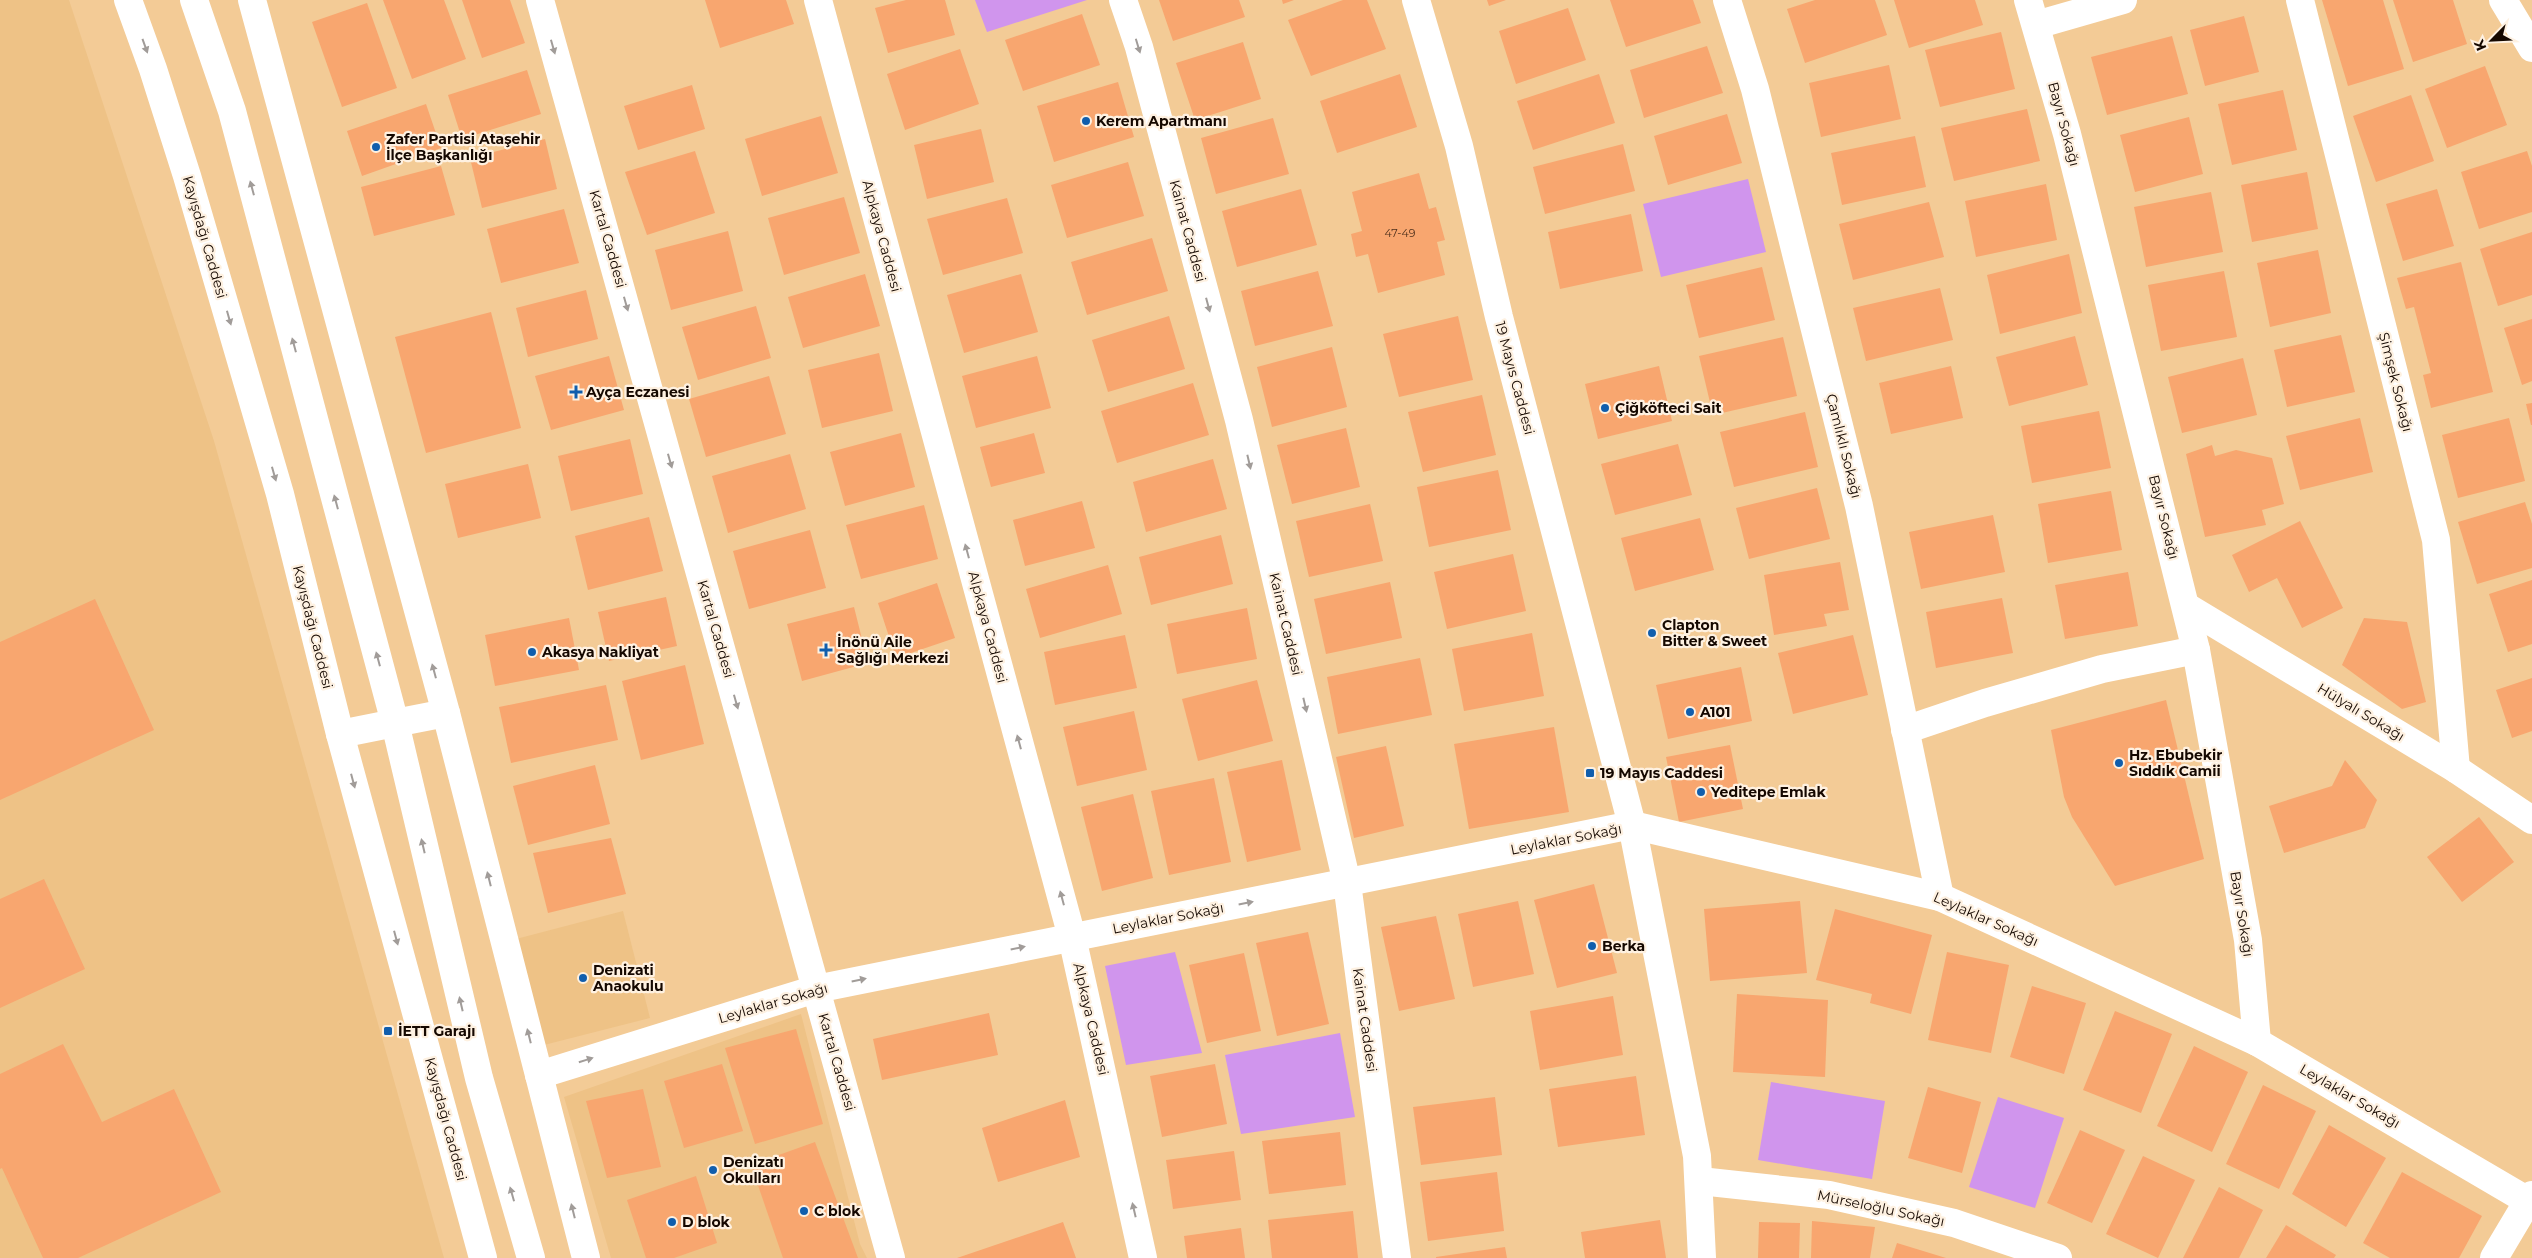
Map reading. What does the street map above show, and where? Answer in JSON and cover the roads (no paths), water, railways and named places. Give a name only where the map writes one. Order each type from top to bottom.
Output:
[{"type":"street","name":"Kayışdağı Caddesi","points":[[128,0],[153,69],[187,176],[275,476],[340,734],[483,1258]]},
{"type":"street","points":[[194,0],[232,111],[395,723],[479,1078],[531,1258]]},
{"type":"street","name":"Kartal Caddesi","points":[[540,0],[891,1258]]},
{"type":"street","name":"Alpkaya Caddesi","points":[[818,0],[1072,937],[1143,1258]]},
{"type":"street","name":"Kainat Caddesi","points":[[1123,0],[1139,47],[1239,420],[1347,883],[1397,1258]]},
{"type":"street","name":"19 Mayıs Caddesi","points":[[1416,0],[1459,146],[1499,317],[1632,826],[1697,1156],[1700,1181],[1702,1258]]},
{"type":"street","name":"Çamlıklı Sokağı","points":[[1727,0],[1755,89],[1859,506],[1940,897]]},
{"type":"street","points":[[2032,13],[2123,0]]},
{"type":"street","name":"Şimşek Sokağı","points":[[2300,0],[2436,540],[2456,769]]},
{"type":"street","points":[[2503,0],[2532,48]]},
{"type":"street","points":[[255,1],[446,713],[586,1258]]},
{"type":"street","name":"Bayır Sokağı","points":[[2032,13],[2070,144],[2187,608],[2248,940],[2257,1042]]},
{"type":"street","name":"Hülyalı Sokağı","points":[[2187,608],[2456,769],[2532,820]]},
{"type":"street","points":[[1905,730],[1985,703],[2102,669],[2196,650]]},
{"type":"street","points":[[340,734],[446,713]]},
{"type":"street","name":"Leylaklar Sokağı","points":[[539,1075],[816,989],[1632,826],[1784,859],[1940,897],[2257,1042],[2531,1201]]},
{"type":"street","name":"Mürseloğlu Sokağı","points":[[1700,1181],[1829,1195],[1954,1223],[2058,1258]]},
{"type":"street","points":[[2494,1258],[2531,1201]]},
{"type":"place","name":"Kerem Apartmanı","points":[[1086,121]]},
{"type":"place","name":"Zafer Partisi Ataşehir İlçe Başkanlığı","points":[[376,147]]},
{"type":"place","name":"Ayça Eczanesi","points":[[576,392]]},
{"type":"place","name":"Çiğköfteci Sait","points":[[1605,408]]},
{"type":"place","name":"Clapton Bitter & Sweet","points":[[1652,633]]},
{"type":"place","name":"İnönü Aile Sağlığı Merkezi","points":[[826,650]]},
{"type":"place","name":"Akasya Nakliyat","points":[[532,652]]},
{"type":"place","name":"A101","points":[[1690,712]]},
{"type":"place","name":"Hz. Ebubekir Sıddık Camii","points":[[2119,763]]},
{"type":"place","name":"19 Mayıs Caddesi","points":[[1590,773]]},
{"type":"place","name":"Yeditepe Emlak","points":[[1701,792]]},
{"type":"place","name":"Berka","points":[[1592,946]]},
{"type":"place","name":"Denizati Anaokulu","points":[[583,978]]},
{"type":"place","name":"İETT Garajı","points":[[388,1031]]},
{"type":"place","name":"Denizatı Okulları","points":[[713,1170]]},
{"type":"place","name":"C blok","points":[[804,1211]]},
{"type":"place","name":"D blok","points":[[672,1222]]}]
